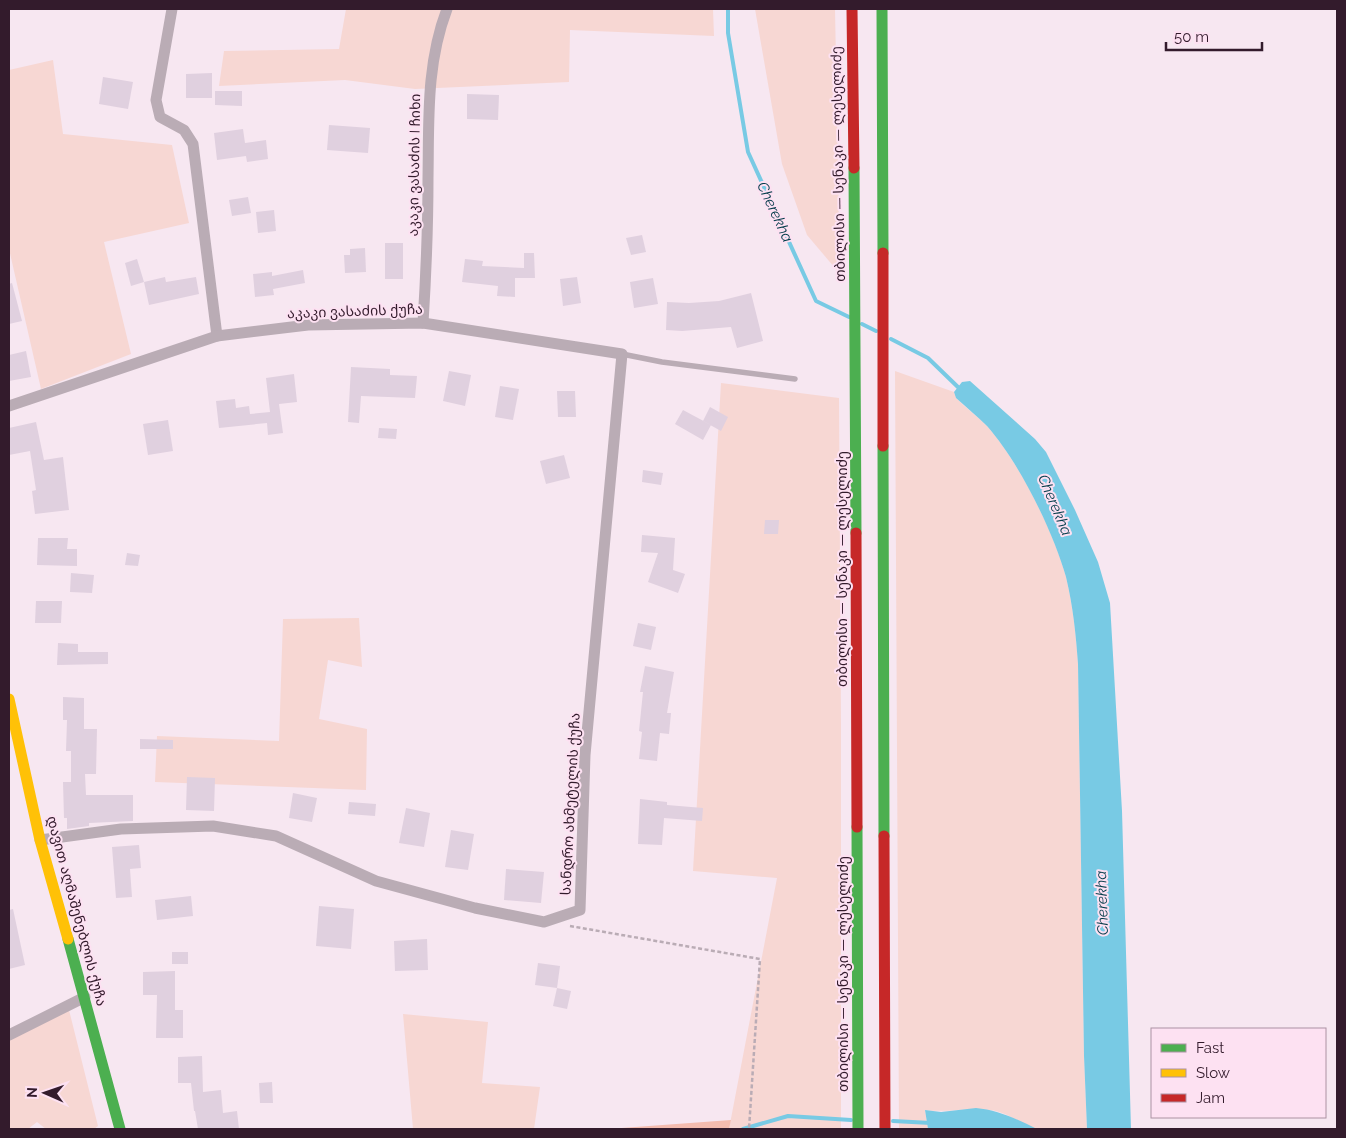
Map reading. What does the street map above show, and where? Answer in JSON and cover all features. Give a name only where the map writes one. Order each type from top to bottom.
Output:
[{"type":"main road","name":"თბილისი — სენაკი — ლესელიძე","points":[[852,9],[856,366],[858,1129]]},
{"type":"main road","points":[[882,9],[884,294],[882,831],[885,1129]]},
{"type":"main road","name":"დავით აღმაშენებლის ქუჩა","points":[[9,699],[40,840],[120,1129]]},
{"type":"street","points":[[172,9],[156,100],[160,117],[184,130],[193,144],[218,336]]},
{"type":"street","name":"აკაკი ვასაძის I ჩიხი","points":[[423,323],[427,248],[430,80],[438,32],[447,9]]},
{"type":"street","name":"აკაკი ვასაძის ქუჩა","points":[[9,406],[218,336],[308,325],[423,323],[622,354]]},
{"type":"street","name":"სანდრო ახმეტელის ქუჩა","points":[[40,840],[121,829],[213,826],[276,836],[376,881],[475,908],[544,922],[580,910],[585,755],[622,354]]},
{"type":"street","points":[[9,1035],[85,997]]},
{"type":"lane","points":[[622,354],[662,362],[795,379]]},
{"type":"path","points":[[563,925],[760,959],[749,1129]]},
{"type":"shaded area","points":[[346,9],[713,9],[714,36],[570,30],[569,82],[415,89],[345,80],[219,86],[224,51],[339,49]]},
{"type":"shaded area","points":[[755,9],[835,9],[840,274],[807,235],[782,164]]},
{"type":"shaded area","points":[[53,60],[63,134],[172,145],[189,223],[104,242],[131,354],[41,389],[9,249],[9,70]]},
{"type":"shaded area","points":[[895,371],[954,392],[956,398],[987,426],[1011,458],[1034,497],[1053,539],[1066,577],[1074,620],[1078,664],[1084,1056],[1087,1129],[1041,1130],[997,1111],[974,1109],[925,1110],[928,1129],[899,1129]]},
{"type":"shaded area","points":[[721,383],[839,398],[841,1129],[729,1129],[777,878],[693,871]]},
{"type":"shaded area","points":[[359,618],[362,667],[328,660],[319,719],[367,729],[366,790],[155,782],[157,736],[279,741],[283,619]]},
{"type":"shaded area","points":[[69,1010],[98,1126],[94,1129],[46,1129],[37,1122],[28,1129],[9,1129],[9,1040]]},
{"type":"shaded area","points":[[403,1014],[488,1022],[482,1083],[540,1087],[534,1129],[413,1129]]},
{"type":"shaded area","points":[[731,1120],[729,1129],[608,1129]]},
{"type":"water","points":[[970,381],[1035,439],[1046,452],[1098,562],[1110,603],[1122,811],[1131,1129],[1087,1129],[1084,1056],[1078,664],[1074,620],[1066,577],[1044,518],[1023,477],[987,426],[956,398],[954,392],[962,382]]},
{"type":"water","points":[[976,1108],[1015,1118],[1037,1129],[928,1129],[925,1110],[941,1112]]},
{"type":"building","points":[[212,73],[212,98],[186,98],[186,74]]},
{"type":"building","points":[[103,77],[133,82],[128,109],[99,104]]},
{"type":"building","points":[[215,91],[242,91],[242,106],[215,105]]},
{"type":"building","points":[[467,94],[499,95],[498,120],[467,119]]},
{"type":"building","points":[[329,125],[370,128],[368,153],[327,150]]},
{"type":"building","points":[[243,129],[245,143],[266,140],[268,159],[247,162],[246,156],[217,160],[214,133]]},
{"type":"building","points":[[248,197],[251,213],[232,216],[229,200]]},
{"type":"building","points":[[274,210],[276,231],[258,233],[256,212]]},
{"type":"building","points":[[642,235],[646,252],[631,255],[626,238]]},
{"type":"building","points":[[385,243],[403,243],[403,279],[385,279]]},
{"type":"building","points":[[365,248],[366,272],[345,273],[344,255],[350,255],[350,249]]},
{"type":"building","points":[[524,253],[534,253],[535,278],[515,278],[515,297],[497,296],[498,286],[462,282],[465,259],[483,261],[482,266],[524,268]]},
{"type":"building","points":[[137,259],[144,282],[131,286],[125,263]]},
{"type":"building","points":[[303,270],[305,283],[273,289],[274,295],[255,297],[253,274],[272,272],[272,276]]},
{"type":"building","points":[[165,277],[166,282],[196,277],[199,294],[149,305],[144,282]]},
{"type":"building","points":[[577,277],[581,303],[563,306],[560,279]]},
{"type":"building","points":[[653,278],[658,304],[634,308],[630,282]]},
{"type":"building","points":[[12,283],[22,321],[9,324],[9,284]]},
{"type":"building","points":[[751,293],[763,341],[737,348],[731,327],[682,331],[666,330],[667,302],[719,301]]},
{"type":"building","points":[[26,351],[31,377],[9,381],[9,355]]},
{"type":"building","points":[[351,367],[390,369],[390,375],[417,376],[415,398],[361,396],[359,423],[348,422]]},
{"type":"building","points":[[449,371],[471,375],[465,406],[443,401]]},
{"type":"building","points":[[294,374],[297,402],[279,404],[283,433],[268,435],[267,423],[219,428],[216,401],[235,399],[236,408],[249,406],[250,414],[270,412],[266,378]]},
{"type":"building","points":[[500,386],[519,389],[513,420],[495,417]]},
{"type":"building","points":[[557,391],[575,391],[576,417],[558,417]]},
{"type":"building","points":[[710,407],[728,417],[721,431],[703,421]]},
{"type":"building","points":[[683,410],[711,425],[703,440],[675,424]]},
{"type":"building","points":[[168,420],[173,451],[148,455],[143,424]]},
{"type":"building","points":[[36,422],[44,460],[63,457],[69,510],[35,514],[32,491],[36,490],[30,451],[9,455],[9,428]]},
{"type":"building","points":[[379,428],[397,429],[396,439],[378,438]]},
{"type":"building","points":[[564,455],[570,478],[546,484],[540,461]]},
{"type":"building","points":[[643,470],[663,473],[661,485],[642,482]]},
{"type":"building","points":[[765,520],[779,520],[778,534],[764,534]]},
{"type":"building","points":[[642,535],[675,538],[673,570],[685,574],[678,593],[648,582],[658,553],[641,552]]},
{"type":"building","points":[[38,538],[68,538],[67,549],[77,549],[77,566],[37,565]]},
{"type":"building","points":[[127,553],[140,555],[138,566],[125,565]]},
{"type":"building","points":[[71,573],[94,575],[92,593],[70,592]]},
{"type":"building","points":[[36,601],[62,601],[61,623],[35,623]]},
{"type":"building","points":[[638,623],[656,627],[651,650],[633,646]]},
{"type":"building","points":[[58,643],[78,644],[78,652],[108,652],[108,664],[57,665]]},
{"type":"building","points":[[645,666],[674,672],[667,713],[671,713],[669,734],[660,733],[657,761],[639,759],[642,732],[639,731],[643,692],[640,692]]},
{"type":"building","points":[[63,697],[84,698],[84,729],[97,729],[96,774],[85,774],[86,795],[133,795],[133,821],[89,823],[89,826],[67,829],[67,818],[64,818],[63,782],[71,782],[71,751],[66,751],[67,720],[63,720]]},
{"type":"building","points":[[140,739],[173,740],[173,749],[140,749]]},
{"type":"building","points":[[187,777],[215,778],[214,811],[186,810]]},
{"type":"building","points":[[293,793],[317,798],[312,822],[289,818]]},
{"type":"building","points":[[640,799],[667,802],[667,805],[703,808],[702,821],[664,818],[662,845],[638,844]]},
{"type":"building","points":[[349,802],[376,804],[375,816],[348,814]]},
{"type":"building","points":[[406,808],[430,813],[424,847],[399,843]]},
{"type":"building","points":[[451,830],[474,834],[468,870],[445,867]]},
{"type":"building","points":[[139,845],[141,868],[130,869],[132,897],[116,898],[112,847]]},
{"type":"building","points":[[506,869],[544,872],[541,903],[504,900]]},
{"type":"building","points":[[191,896],[193,916],[157,920],[155,900]]},
{"type":"building","points":[[319,906],[354,909],[351,949],[316,946]]},
{"type":"building","points":[[13,909],[25,965],[9,969],[9,910]]},
{"type":"building","points":[[427,939],[428,970],[395,971],[394,941]]},
{"type":"building","points":[[172,952],[188,952],[188,964],[172,964]]},
{"type":"building","points":[[538,963],[560,966],[557,988],[535,985]]},
{"type":"building","points":[[175,971],[175,1010],[183,1010],[183,1038],[156,1038],[157,995],[143,995],[143,972]]},
{"type":"building","points":[[557,988],[571,991],[567,1009],[553,1006]]},
{"type":"building","points":[[202,1056],[203,1092],[221,1090],[223,1113],[237,1111],[239,1129],[198,1129],[191,1083],[178,1083],[178,1057]]},
{"type":"building","points":[[272,1082],[273,1103],[260,1103],[259,1083]]},
{"type":"waterway","name":"Cherekha","points":[[728,9],[728,33],[748,152],[816,301],[849,317]]},
{"type":"waterway","name":"Cherekha","points":[[862,324],[876,331]]},
{"type":"waterway","name":"Cherekha","points":[[891,339],[928,358],[961,390]]},
{"type":"waterway","points":[[743,1129],[788,1116],[851,1120]]},
{"type":"waterway","points":[[893,1121],[931,1123]]},
{"type":"traffic: fast","points":[[882,9],[883,253]]},
{"type":"traffic: fast","points":[[854,168],[856,533]]},
{"type":"traffic: fast","points":[[883,446],[884,836]]},
{"type":"traffic: fast","points":[[857,827],[858,1129]]},
{"type":"traffic: fast","points":[[68,939],[120,1129]]},
{"type":"traffic: slow","points":[[9,699],[40,840],[68,939]]},
{"type":"traffic: jam","points":[[852,9],[854,168]]},
{"type":"traffic: jam","points":[[883,253],[883,446]]},
{"type":"traffic: jam","points":[[856,533],[857,827]]},
{"type":"traffic: jam","points":[[884,836],[885,1129]]}]
